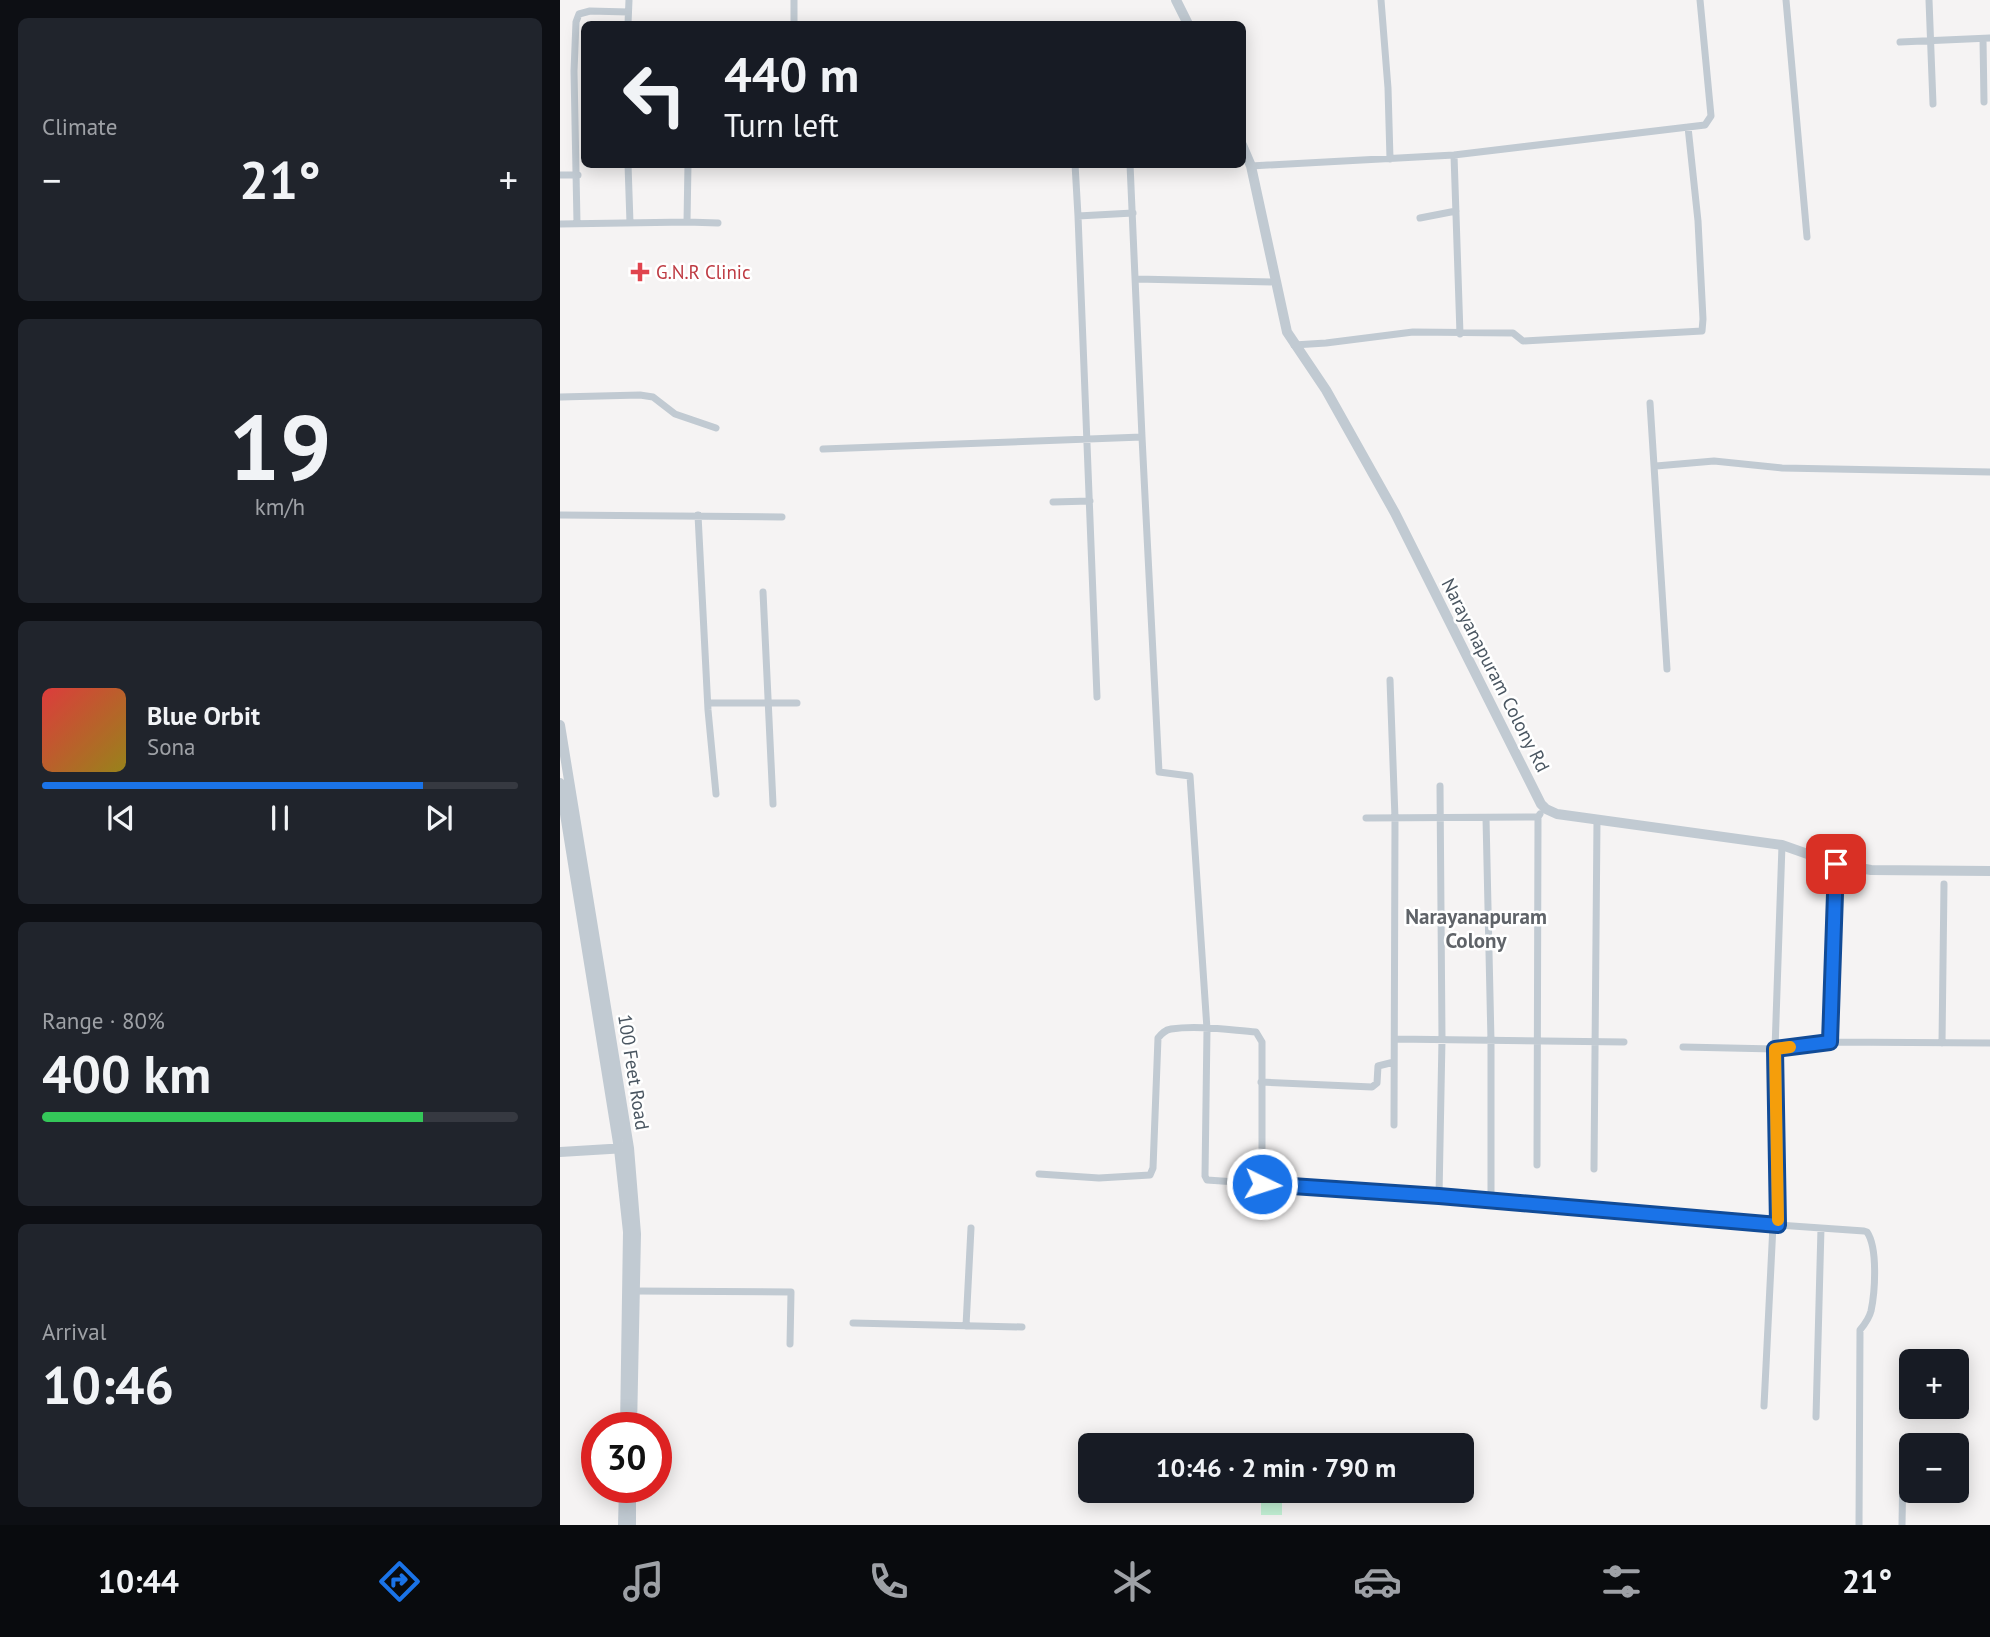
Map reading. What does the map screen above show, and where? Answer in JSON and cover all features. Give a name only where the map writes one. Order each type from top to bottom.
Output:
[{"type":"street","points":[[628,21],[629,0]]},
{"type":"street","points":[[794,0],[794,21]]},
{"type":"street","points":[[1176,0],[1186,21]]},
{"type":"street","points":[[1381,0],[1390,159]]},
{"type":"street","points":[[1251,166],[1454,155],[1705,125],[1711,116],[1700,0]]},
{"type":"street","points":[[1786,0],[1807,237]]},
{"type":"street","points":[[1929,0],[1933,104]]},
{"type":"street","points":[[578,223],[576,22],[579,14],[590,11],[628,12]]},
{"type":"street","points":[[1900,43],[1986,38],[1984,102]]},
{"type":"street","points":[[1294,345],[1413,332],[1513,333],[1523,341],[1703,330],[1698,221],[1688,127]]},
{"type":"street","name":"Narayanapuram Colony Rd","points":[[1246,154],[1251,166],[1287,332],[1325,390],[1395,513],[1541,804],[1542,813]]},
{"type":"street","points":[[1454,155],[1460,334]]},
{"type":"street","points":[[628,168],[630,223]]},
{"type":"street","points":[[687,222],[688,168]]},
{"type":"street","points":[[1075,168],[1097,697]]},
{"type":"street","points":[[1130,168],[1159,772],[1190,776],[1207,1029],[1205,1178],[1209,1181],[1439,1196],[1867,1232],[1874,1249],[1871,1312],[1860,1330],[1859,1525]]},
{"type":"street","points":[[560,176],[578,175]]},
{"type":"street","points":[[1420,218],[1456,211]]},
{"type":"street","points":[[1078,216],[1133,213]]},
{"type":"street","points":[[560,224],[718,223]]},
{"type":"street","points":[[1136,279],[1276,282]]},
{"type":"street","points":[[560,397],[653,397],[676,414],[716,428]]},
{"type":"street","points":[[1650,403],[1667,669]]},
{"type":"street","points":[[823,449],[1142,437]]},
{"type":"street","points":[[1656,466],[1714,461],[1782,468],[1990,472]]},
{"type":"street","points":[[1053,502],[1090,501]]},
{"type":"street","points":[[560,515],[782,517]]},
{"type":"street","points":[[698,515],[708,703],[716,794]]},
{"type":"street","points":[[763,592],[773,804]]},
{"type":"street","points":[[1390,680],[1395,818],[1394,1125]]},
{"type":"street","points":[[708,703],[797,703]]},
{"type":"street","name":"100 Feet Road","points":[[560,725],[636,1234],[632,1412]]},
{"type":"street","name":"100 Feet Road","points":[[560,783],[624,1148],[628,1232],[625,1412]]},
{"type":"street","points":[[1439,1196],[1442,1039],[1440,786]]},
{"type":"street","points":[[1537,1165],[1536,1041],[1542,813]]},
{"type":"street","points":[[1366,818],[1557,814],[1782,845],[1836,864],[1871,870],[1990,871]]},
{"type":"street","points":[[1486,817],[1491,1041],[1490,1200]]},
{"type":"street","points":[[1594,1170],[1593,1041],[1597,820]]},
{"type":"street","points":[[1764,1406],[1775,1225],[1775,1049],[1782,845]]},
{"type":"street","points":[[1830,1042],[1836,864]]},
{"type":"street","points":[[1942,1043],[1944,884]]},
{"type":"street","points":[[1039,1174],[1099,1178],[1150,1175],[1153,1168],[1158,1038],[1163,1032],[1172,1029],[1207,1029],[1256,1032],[1262,1042],[1262,1184]]},
{"type":"street","points":[[1395,1039],[1624,1042]]},
{"type":"street","points":[[1683,1047],[1775,1049],[1830,1042],[1990,1044]]},
{"type":"street","points":[[1261,1082],[1371,1087],[1376,1085],[1378,1066],[1394,1062]]},
{"type":"street","points":[[560,1152],[624,1148]]},
{"type":"street","points":[[966,1326],[971,1228]]},
{"type":"street","points":[[1816,1417],[1821,1228]]},
{"type":"street","points":[[635,1291],[791,1292],[790,1344]]},
{"type":"street","points":[[853,1323],[1021,1326]]},
{"type":"street","points":[[623,1525],[624,1503]]},
{"type":"street","points":[[631,1503],[631,1525]]},
{"type":"street","points":[[1902,1503],[1902,1525]]},
{"type":"green space","points":[[1261,1503],[1282,1503],[1282,1515],[1261,1515]]},
{"type":"slow traffic","points":[[1778,1220],[1775,1049],[1790,1047]]},
{"type":"place","name":"G.N.R Clinic","points":[[640,272]]},
{"type":"district","name":"Narayanapuram Colony","points":[[1476,928]]},
{"type":"route","points":[[1262,1184],[1778,1225],[1775,1049],[1830,1042],[1836,864]]}]
